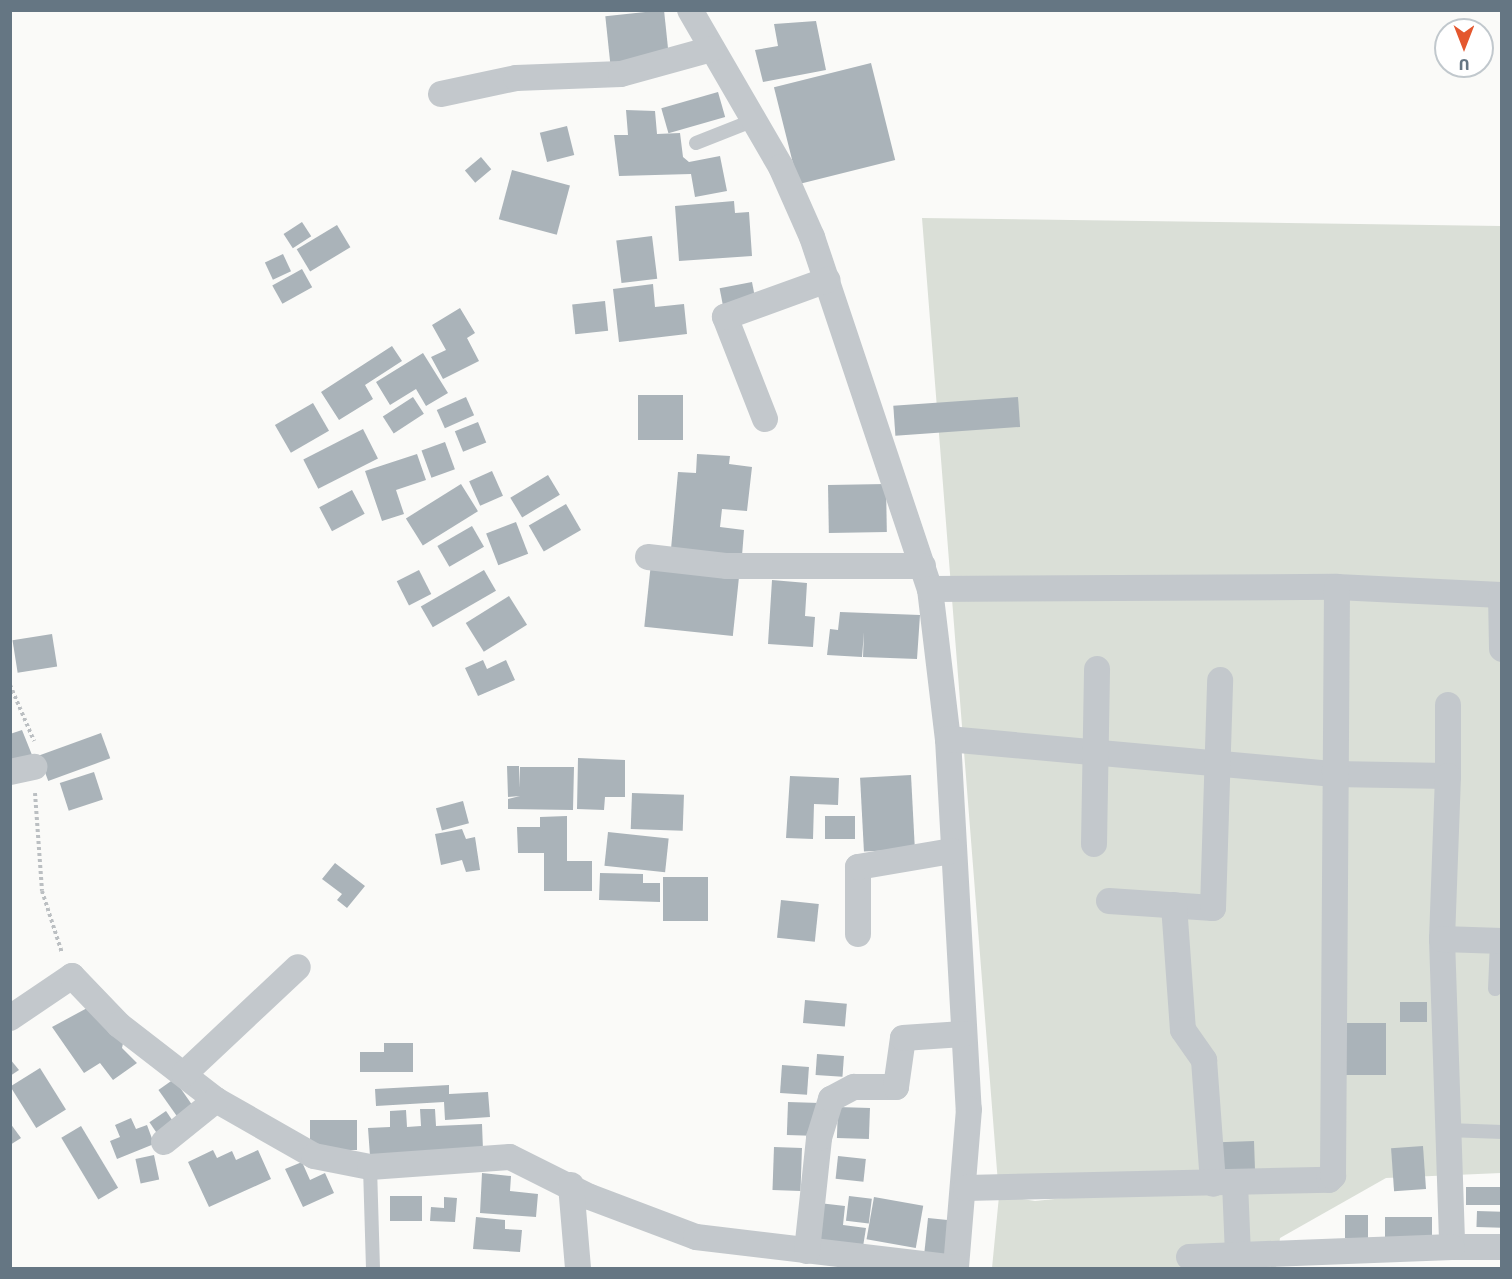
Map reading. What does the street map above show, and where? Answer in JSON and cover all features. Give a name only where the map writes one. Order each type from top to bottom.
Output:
[{"type":"street","points":[[10,1018],[72,976],[119,1025],[216,1100],[314,1155],[370,1167],[510,1157],[696,1237],[956,1268],[966,1188],[969,1109],[952,851],[948,739],[927,577],[827,280],[781,167],[690,10]]},
{"type":"street","points":[[441,94],[516,78],[621,74],[712,49]]},
{"type":"street","points":[[765,419],[724,317],[827,280]]},
{"type":"street","points":[[648,557],[727,566],[927,577],[1501,593],[1502,650]]},
{"type":"street","points":[[966,1188],[1224,1183],[1333,1176],[1337,587]]},
{"type":"street","points":[[1094,844],[1097,669]]},
{"type":"street","points":[[1109,901],[1213,908],[1214,763],[1220,680]]},
{"type":"street","points":[[1448,705],[1448,776],[1442,939],[1452,1247]]},
{"type":"street","points":[[948,739],[1334,774],[1448,776]]},
{"type":"street","points":[[858,934],[858,867],[952,851]]},
{"type":"street","points":[[1174,905],[1183,1030],[1204,1060],[1234,1260]]},
{"type":"street","points":[[1442,939],[1499,941]]},
{"type":"street","points":[[184,1074],[298,967]]},
{"type":"street","points":[[807,1251],[819,1137],[831,1099],[854,1087],[896,1087],[903,1038],[963,1034]]},
{"type":"street","points":[[164,1142],[216,1100]]},
{"type":"street","points":[[571,1185],[578,1269]]},
{"type":"street","points":[[1189,1257],[1234,1260],[1452,1247],[1502,1247]]},
{"type":"lane","points":[[696,143],[754,120]]},
{"type":"lane","points":[[1495,990],[1499,941]]},
{"type":"lane","points":[[1447,1130],[1502,1132]]},
{"type":"lane","points":[[370,1167],[373,1268]]},
{"type":"path","points":[[10,685],[35,742],[22,769],[42,891],[72,976]]},
{"type":"shaded area","points":[[922,218],[1501,226],[1501,1173],[1386,1178],[1280,1238],[1276,1268],[992,1268],[999,1196]],"holes":[[[1162,1188],[1035,1201],[1003,1196]]]},
{"type":"building","points":[[664,10],[669,57],[610,63],[605,16]]},
{"type":"building","points":[[816,21],[826,70],[763,82],[755,50],[778,46],[774,24]]},
{"type":"building","points":[[871,63],[895,160],[798,184],[774,87]]},
{"type":"building","points":[[718,92],[725,117],[668,133],[661,108]]},
{"type":"building","points":[[626,110],[655,111],[657,134],[680,133],[683,157],[689,162],[720,156],[727,191],[695,197],[691,174],[619,176],[614,135],[628,135]]},
{"type":"building","points":[[567,126],[574,155],[547,162],[540,133]]},
{"type":"building","points":[[481,157],[491,169],[475,183],[465,170]]},
{"type":"building","points":[[512,170],[570,186],[557,235],[499,219]]},
{"type":"building","points":[[734,201],[735,213],[749,212],[752,256],[679,261],[675,206]]},
{"type":"building","points":[[302,222],[311,236],[293,248],[284,234]]},
{"type":"building","points":[[337,225],[350,247],[310,271],[297,249]]},
{"type":"building","points":[[652,236],[657,279],[622,283],[616,240]]},
{"type":"building","points":[[283,254],[291,271],[273,280],[265,262]]},
{"type":"building","points":[[302,269],[312,287],[282,304],[272,285]]},
{"type":"building","points":[[752,282],[756,302],[723,308],[720,288]]},
{"type":"building","points":[[653,284],[655,307],[684,304],[687,334],[619,342],[613,289]]},
{"type":"building","points":[[605,301],[608,331],[575,334],[572,304]]},
{"type":"building","points":[[460,308],[475,333],[467,338],[479,361],[443,379],[431,357],[446,350],[432,325]]},
{"type":"building","points":[[392,346],[402,361],[365,385],[373,399],[339,420],[321,392]]},
{"type":"building","points":[[423,353],[448,393],[426,406],[416,389],[390,405],[376,382]]},
{"type":"building","points":[[638,395],[683,395],[683,440],[638,440]]},
{"type":"building","points":[[413,397],[424,414],[394,433],[383,417]]},
{"type":"building","points":[[466,397],[474,415],[445,428],[437,410]]},
{"type":"building","points":[[1018,397],[1020,427],[895,436],[893,406]]},
{"type":"building","points":[[313,403],[329,431],[291,453],[275,425]]},
{"type":"building","points":[[478,422],[486,442],[463,452],[455,431]]},
{"type":"building","points":[[363,429],[378,458],[318,489],[303,459]]},
{"type":"building","points":[[445,442],[455,469],[431,478],[422,451]]},
{"type":"building","points":[[417,454],[426,480],[396,490],[404,514],[382,521],[365,471]]},
{"type":"building","points":[[697,454],[730,456],[729,464],[752,467],[747,511],[722,509],[720,527],[744,530],[742,556],[671,549],[678,472],[696,473]]},
{"type":"building","points":[[492,471],[503,496],[480,506],[469,481]]},
{"type":"building","points":[[548,475],[560,495],[522,517],[510,498]]},
{"type":"building","points":[[461,484],[478,511],[423,546],[406,518]]},
{"type":"building","points":[[886,484],[887,532],[829,533],[828,485]]},
{"type":"building","points":[[352,490],[365,514],[332,531],[319,507]]},
{"type":"building","points":[[566,504],[581,530],[544,551],[529,526]]},
{"type":"building","points":[[516,522],[528,554],[498,565],[486,533]]},
{"type":"building","points":[[472,526],[484,547],[449,567],[437,546]]},
{"type":"building","points":[[651,563],[740,572],[733,636],[644,627]]},
{"type":"building","points":[[419,570],[431,594],[409,605],[397,581]]},
{"type":"building","points":[[484,570],[496,591],[433,627],[421,606]]},
{"type":"building","points":[[772,580],[807,583],[805,616],[815,617],[813,647],[768,644]]},
{"type":"building","points":[[509,596],[527,625],[484,652],[466,623]]},
{"type":"building","points":[[840,612],[920,615],[917,659],[863,657],[864,632],[862,657],[827,655],[830,629],[838,630]]},
{"type":"building","points":[[52,634],[57,667],[18,673],[12,640]]},
{"type":"building","points":[[483,660],[487,669],[506,660],[515,680],[478,696],[465,668]]},
{"type":"building","points":[[22,730],[32,755],[10,763],[10,734]]},
{"type":"building","points":[[101,733],[110,758],[48,781],[39,756]]},
{"type":"building","points":[[578,758],[625,760],[625,797],[605,797],[604,810],[577,809]]},
{"type":"building","points":[[507,766],[519,766],[519,788],[520,767],[574,767],[573,810],[508,809],[508,799],[520,796],[508,797]]},
{"type":"building","points":[[94,772],[103,800],[69,811],[60,783]]},
{"type":"building","points":[[911,775],[915,849],[864,852],[860,778]]},
{"type":"building","points":[[790,776],[839,778],[838,805],[814,804],[813,839],[786,838]]},
{"type":"building","points":[[632,793],[684,795],[683,831],[631,829]]},
{"type":"building","points":[[463,801],[469,823],[442,830],[436,808]]},
{"type":"building","points":[[567,816],[567,861],[592,861],[592,891],[544,891],[544,853],[518,853],[517,827],[540,827],[540,817]]},
{"type":"building","points":[[825,816],[855,816],[855,839],[825,839]]},
{"type":"building","points":[[462,829],[466,839],[475,837],[480,870],[466,872],[462,860],[441,865],[435,834]]},
{"type":"building","points":[[608,832],[669,838],[665,872],[604,866]]},
{"type":"building","points":[[335,863],[365,886],[347,908],[337,900],[342,894],[322,879]]},
{"type":"building","points":[[600,873],[643,874],[643,883],[660,883],[660,902],[599,900]]},
{"type":"building","points":[[663,877],[708,877],[708,921],[663,921]]},
{"type":"building","points":[[781,900],[819,904],[815,942],[777,938]]},
{"type":"building","points":[[805,1000],[847,1004],[845,1027],[803,1023]]},
{"type":"building","points":[[1400,1002],[1427,1002],[1427,1022],[1400,1022]]},
{"type":"building","points":[[89,1007],[124,1039],[122,1048],[137,1063],[113,1080],[100,1063],[84,1073],[52,1027]]},
{"type":"building","points":[[1345,1023],[1386,1023],[1386,1075],[1345,1075]]},
{"type":"building","points":[[384,1043],[413,1043],[413,1072],[360,1072],[360,1052],[384,1052]]},
{"type":"building","points":[[817,1054],[844,1056],[842,1077],[816,1075]]},
{"type":"building","points":[[10,1059],[19,1070],[10,1076]]},
{"type":"building","points":[[782,1065],[809,1067],[807,1095],[780,1093]]},
{"type":"building","points":[[40,1068],[66,1110],[36,1128],[10,1087]]},
{"type":"building","points":[[174,1079],[192,1105],[177,1116],[158,1090]]},
{"type":"building","points":[[449,1085],[449,1094],[488,1092],[490,1117],[445,1120],[444,1102],[376,1106],[375,1089]]},
{"type":"building","points":[[788,1102],[820,1103],[819,1136],[787,1135]]},
{"type":"building","points":[[838,1107],[870,1108],[869,1139],[837,1138]]},
{"type":"building","points":[[420,1109],[435,1109],[436,1126],[482,1124],[483,1150],[370,1156],[368,1128],[390,1127],[390,1111],[406,1110],[407,1127],[421,1126]]},
{"type":"building","points":[[166,1111],[174,1123],[157,1134],[149,1122]]},
{"type":"building","points":[[131,1118],[136,1129],[147,1125],[154,1144],[117,1159],[110,1141],[120,1137],[115,1125]]},
{"type":"building","points":[[310,1120],[357,1120],[357,1150],[310,1150]]},
{"type":"building","points":[[10,1123],[21,1138],[10,1145]]},
{"type":"building","points":[[81,1126],[118,1188],[98,1200],[61,1138]]},
{"type":"building","points":[[1254,1141],[1255,1179],[1220,1180],[1219,1142]]},
{"type":"building","points":[[1423,1146],[1426,1189],[1394,1191],[1391,1148]]},
{"type":"building","points":[[774,1147],[802,1148],[800,1191],[772,1190]]},
{"type":"building","points":[[213,1150],[217,1158],[232,1151],[236,1160],[258,1150],[271,1179],[209,1207],[188,1162]]},
{"type":"building","points":[[154,1155],[159,1179],[141,1183],[135,1159]]},
{"type":"building","points":[[838,1156],[866,1159],[863,1182],[836,1179]]},
{"type":"building","points":[[302,1162],[310,1180],[325,1173],[334,1193],[303,1207],[285,1169]]},
{"type":"building","points":[[482,1173],[511,1176],[510,1191],[538,1194],[536,1217],[480,1213]]},
{"type":"building","points":[[1466,1187],[1502,1187],[1502,1205],[1466,1205]]},
{"type":"building","points":[[390,1196],[422,1196],[422,1221],[390,1221]]},
{"type":"building","points":[[849,1196],[872,1199],[869,1224],[846,1221]]},
{"type":"building","points":[[444,1197],[457,1198],[455,1222],[430,1221],[431,1207],[444,1208]]},
{"type":"building","points":[[874,1197],[923,1206],[916,1248],[867,1239]]},
{"type":"building","points":[[819,1203],[845,1206],[843,1225],[866,1228],[862,1253],[814,1246]]},
{"type":"building","points":[[1477,1211],[1502,1212],[1501,1228],[1476,1227]]},
{"type":"building","points":[[1345,1215],[1368,1215],[1368,1238],[1345,1238]]},
{"type":"building","points":[[476,1217],[505,1220],[505,1229],[522,1230],[520,1252],[473,1249]]},
{"type":"building","points":[[1385,1217],[1432,1217],[1432,1245],[1385,1245]]},
{"type":"building","points":[[928,1218],[955,1221],[950,1264],[924,1261]]}]
